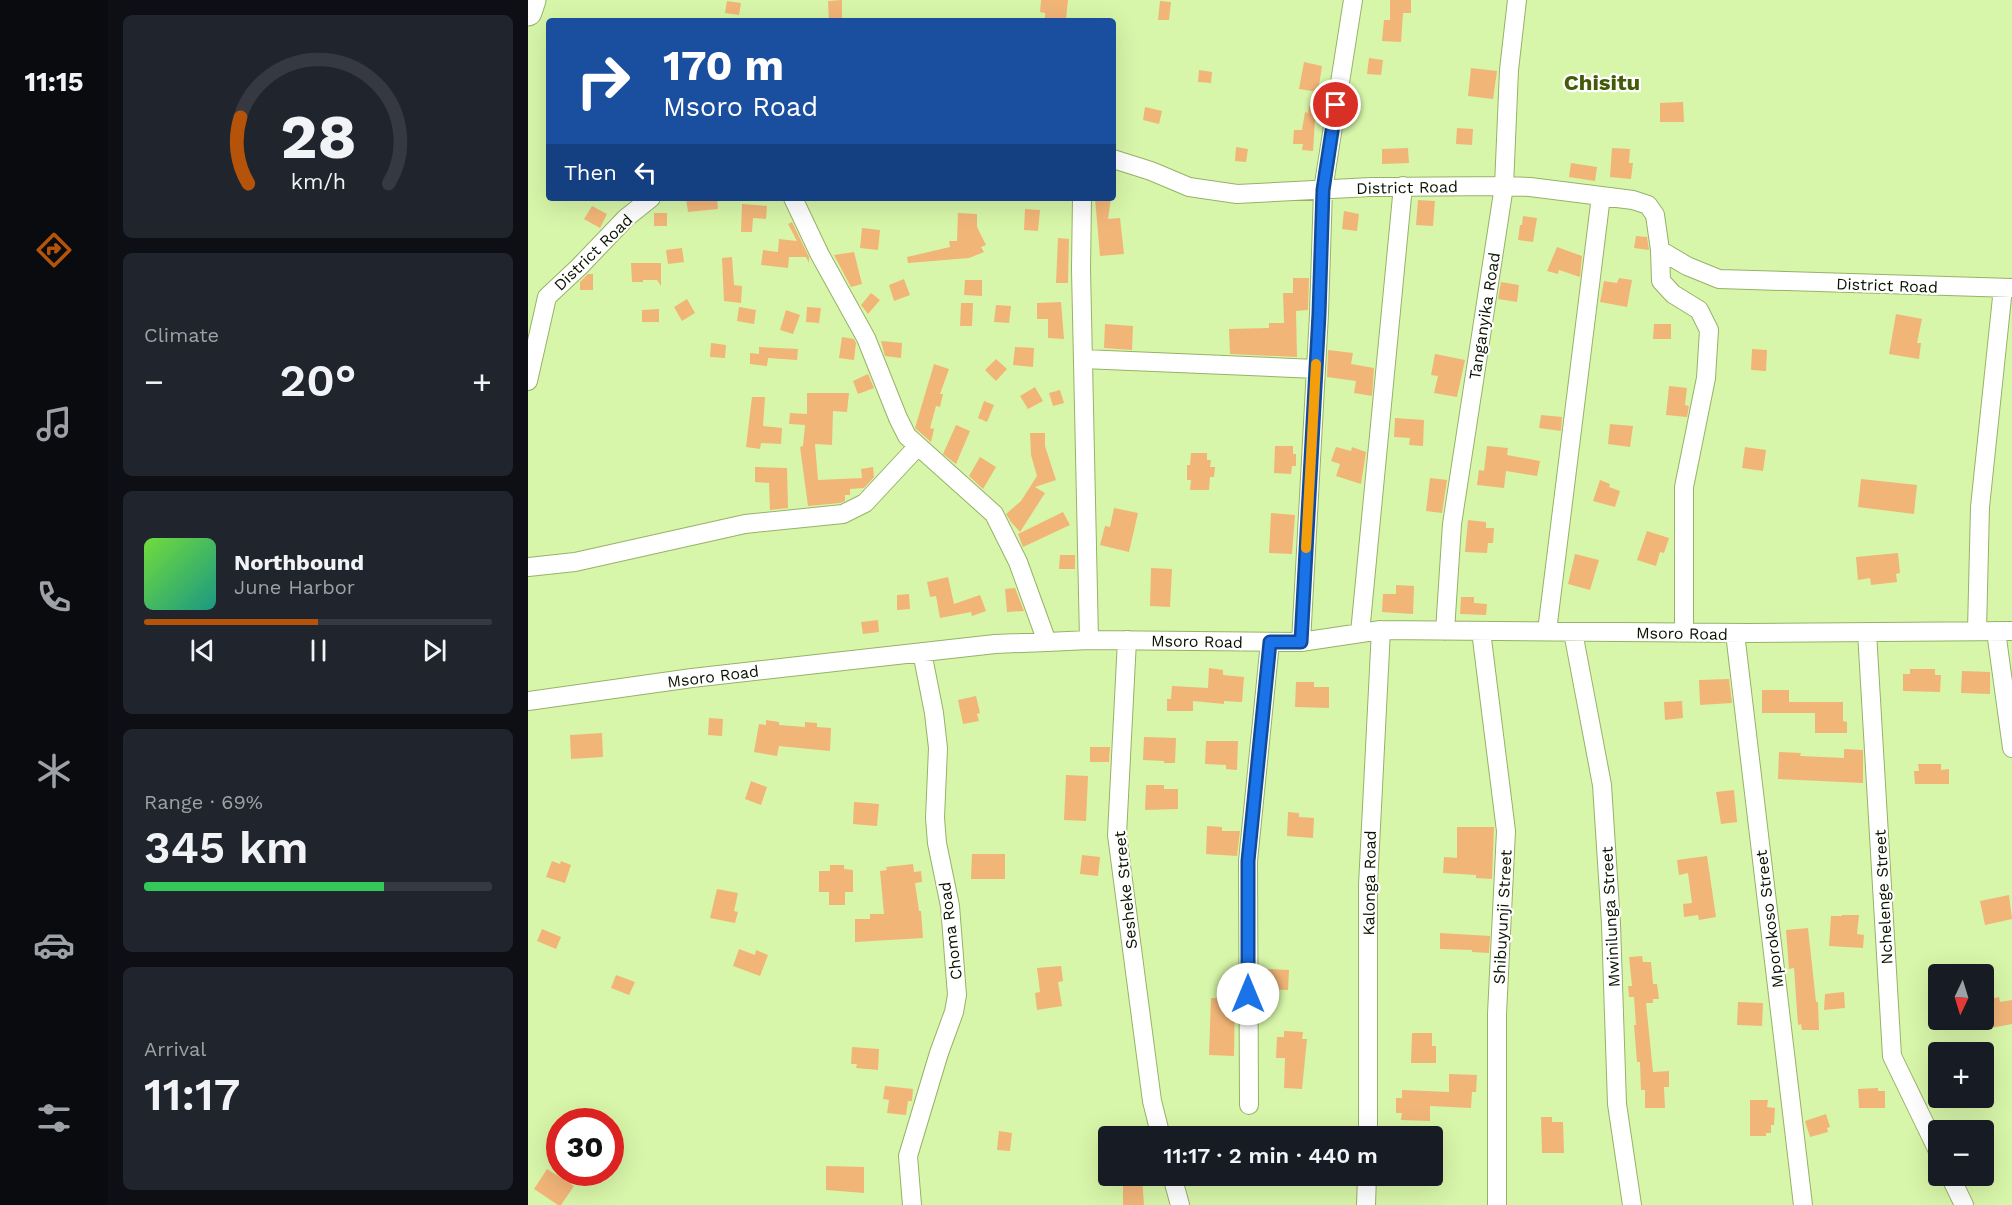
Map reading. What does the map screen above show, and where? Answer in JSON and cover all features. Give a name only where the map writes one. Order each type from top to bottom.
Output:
[{"type":"highway","points":[[528,12],[532,0]]},
{"type":"street","points":[[1301,642],[1323,190],[1353,0]]},
{"type":"street","name":"Tanganyika Road","points":[[1445,631],[1452,524],[1504,186],[1509,70],[1517,0]]},
{"type":"street","name":"District Road","points":[[1116,160],[1189,187],[1238,194],[1403,186],[1504,186],[1633,200],[1648,205],[1654,215],[1660,250],[1687,266],[1719,279],[2007,288]]},
{"type":"street","points":[[1360,633],[1403,186]]},
{"type":"street","points":[[1547,631],[1601,196]]},
{"type":"street","name":"District Road","points":[[528,381],[547,297],[626,218],[647,201]]},
{"type":"street","points":[[795,201],[820,255],[866,338],[907,436],[994,514],[1018,562],[1047,642]]},
{"type":"street","points":[[1082,201],[1089,640]]},
{"type":"street","points":[[1660,250],[1661,281],[1673,294],[1699,310],[1709,330],[1706,378],[1684,487],[1684,633]]},
{"type":"street","points":[[1977,631],[1980,507],[2007,288]]},
{"type":"street","points":[[1083,359],[1316,369]]},
{"type":"street","points":[[528,567],[575,562],[745,524],[843,514],[865,503],[918,446]]},
{"type":"street","name":"Msoro Road","points":[[528,701],[692,678],[995,644],[1089,640],[1301,642],[1381,630],[1684,633],[2004,631]]},
{"type":"street","name":"Kalonga Road","points":[[1368,1126],[1368,885],[1381,630]]},
{"type":"street","name":"Shibuyunji Street","points":[[1481,631],[1506,831],[1497,1014],[1497,1205]]},
{"type":"street","points":[[2004,631],[2012,748]]},
{"type":"street","name":"Mwinilunga Street","points":[[1573,632],[1602,785],[1611,924],[1617,1104],[1632,1205]]},
{"type":"street","name":"Nchelenge Street","points":[[1867,632],[1892,1056],[1928,1130]]},
{"type":"street","name":"Mporokoso Street","points":[[1735,633],[1803,1205]]},
{"type":"street","name":"Sesheke Street","points":[[1127,640],[1117,835],[1152,1101],[1158,1126]]},
{"type":"street","points":[[1249,1105],[1248,861],[1270,642]]},
{"type":"street","name":"Choma Road","points":[[912,1205],[908,1156],[954,1011],[957,994],[950,906],[937,843],[935,818],[938,748],[934,713],[922,652]]},
{"type":"street","points":[[1175,1186],[1180,1205]]},
{"type":"street","points":[[1366,1205],[1367,1186]]},
{"type":"street","points":[[1955,1186],[1964,1205]]},
{"type":"building","points":[[842,0],[842,18],[829,18],[828,1]]},
{"type":"building","points":[[1041,0],[1068,0],[1066,18],[1045,18],[1045,13],[1040,12]]},
{"type":"building","points":[[1390,0],[1411,0],[1411,13],[1403,13],[1401,42],[1382,41],[1384,20],[1390,20]]},
{"type":"building","points":[[727,1],[741,3],[739,15],[725,13]]},
{"type":"building","points":[[1160,1],[1171,2],[1169,20],[1158,20]]},
{"type":"building","points":[[1369,58],[1383,60],[1381,75],[1367,74]]},
{"type":"building","points":[[1304,62],[1322,66],[1318,92],[1299,89]]},
{"type":"building","points":[[1471,68],[1497,71],[1493,99],[1468,96]]},
{"type":"building","points":[[1199,70],[1212,72],[1211,83],[1198,82]]},
{"type":"building","points":[[1683,102],[1684,122],[1660,122],[1660,103]]},
{"type":"building","points":[[1309,106],[1324,109],[1322,122],[1315,120],[1313,151],[1302,150],[1303,144],[1293,144],[1294,130],[1302,130],[1305,112],[1308,113]]},
{"type":"building","points":[[1145,107],[1162,111],[1159,124],[1143,120]]},
{"type":"building","points":[[1457,128],[1473,129],[1472,145],[1456,144]]},
{"type":"building","points":[[1236,147],[1248,149],[1246,162],[1235,161]]},
{"type":"building","points":[[1408,148],[1409,163],[1382,164],[1382,149]]},
{"type":"building","points":[[1612,148],[1630,149],[1629,163],[1633,163],[1631,179],[1610,177]]},
{"type":"building","points":[[1571,163],[1597,167],[1595,181],[1569,177]]},
{"type":"building","points":[[1418,200],[1435,201],[1433,226],[1416,225]]},
{"type":"building","points":[[686,201],[717,201],[718,209],[688,212]]},
{"type":"building","points":[[1095,201],[1111,201],[1108,219],[1120,218],[1124,254],[1100,256]]},
{"type":"building","points":[[742,204],[767,206],[766,219],[753,218],[752,232],[741,232]]},
{"type":"building","points":[[592,206],[607,214],[600,228],[584,219]]},
{"type":"building","points":[[1025,209],[1040,210],[1038,231],[1024,230]]},
{"type":"building","points":[[1344,211],[1359,214],[1357,231],[1342,229]]},
{"type":"building","points":[[654,213],[667,213],[667,226],[654,226]]},
{"type":"building","points":[[958,213],[977,214],[977,227],[986,245],[981,247],[984,252],[969,258],[908,263],[907,257],[950,247],[949,241],[957,241]]},
{"type":"building","points":[[1523,216],[1537,218],[1533,242],[1518,240]]},
{"type":"building","points":[[792,222],[809,257],[809,263],[806,257],[789,257],[788,268],[761,265],[763,250],[778,252],[779,239],[797,241],[788,224]]},
{"type":"building","points":[[862,228],[880,230],[878,250],[860,248]]},
{"type":"building","points":[[1636,236],[1647,237],[1649,250],[1634,248]]},
{"type":"building","points":[[1058,238],[1069,239],[1068,283],[1056,283]]},
{"type":"building","points":[[1557,247],[1582,256],[1580,277],[1559,270],[1558,274],[1547,271]]},
{"type":"building","points":[[682,248],[684,262],[668,264],[666,250]]},
{"type":"building","points":[[854,252],[862,284],[851,287],[834,255]]},
{"type":"building","points":[[732,257],[734,285],[742,286],[741,303],[724,301],[722,258]]},
{"type":"building","points":[[631,263],[661,263],[661,286],[657,280],[632,282]]},
{"type":"building","points":[[588,274],[593,274],[593,290],[580,290],[580,282]]},
{"type":"building","points":[[1293,278],[1309,278],[1308,310],[1296,311],[1297,357],[1230,354],[1229,329],[1269,328],[1269,323],[1284,323],[1283,293],[1293,293]]},
{"type":"building","points":[[1619,278],[1632,280],[1627,307],[1600,302],[1604,281],[1617,283]]},
{"type":"building","points":[[904,279],[910,295],[894,301],[889,285]]},
{"type":"building","points":[[965,280],[982,280],[982,296],[964,295]]},
{"type":"building","points":[[1501,282],[1519,285],[1517,302],[1498,299]]},
{"type":"building","points":[[871,293],[880,300],[868,314],[861,305]]},
{"type":"building","points":[[687,299],[695,313],[682,321],[674,307]]},
{"type":"building","points":[[1061,302],[1064,339],[1048,338],[1048,319],[1037,319],[1037,303]]},
{"type":"building","points":[[961,303],[973,303],[972,326],[960,326]]},
{"type":"building","points":[[996,305],[1011,306],[1009,323],[994,322]]},
{"type":"building","points":[[739,307],[756,310],[754,324],[737,321]]},
{"type":"building","points":[[807,307],[821,308],[819,323],[806,322]]},
{"type":"building","points":[[659,309],[659,322],[642,322],[642,310]]},
{"type":"building","points":[[786,310],[800,315],[793,334],[780,330]]},
{"type":"building","points":[[1896,314],[1922,319],[1917,343],[1921,343],[1919,359],[1889,354]]},
{"type":"building","points":[[1105,324],[1133,326],[1132,350],[1104,348]]},
{"type":"building","points":[[1654,324],[1671,324],[1671,339],[1653,339]]},
{"type":"building","points":[[842,337],[854,339],[856,343],[854,360],[839,358]]},
{"type":"building","points":[[881,341],[902,343],[901,358],[885,356]]},
{"type":"building","points":[[711,343],[726,345],[725,358],[710,357]]},
{"type":"building","points":[[759,347],[798,349],[797,360],[768,358],[767,366],[750,364],[750,353],[759,354]]},
{"type":"building","points":[[1015,347],[1034,348],[1033,367],[1013,365]]},
{"type":"building","points":[[1752,349],[1767,350],[1766,371],[1751,370]]},
{"type":"building","points":[[1328,350],[1353,353],[1351,364],[1374,368],[1372,396],[1354,393],[1356,381],[1327,377]]},
{"type":"building","points":[[1435,354],[1465,360],[1457,397],[1434,393],[1438,376],[1431,375]]},
{"type":"building","points":[[996,359],[1007,369],[996,381],[985,370]]},
{"type":"building","points":[[934,364],[949,369],[940,394],[943,394],[940,407],[936,406],[930,428],[934,429],[931,442],[915,428]]},
{"type":"building","points":[[868,374],[874,388],[858,394],[853,381]]},
{"type":"building","points":[[1669,386],[1687,388],[1685,405],[1689,406],[1687,417],[1666,415]]},
{"type":"building","points":[[1035,387],[1043,401],[1028,409],[1020,396]]},
{"type":"building","points":[[1060,390],[1064,403],[1053,406],[1049,393]]},
{"type":"building","points":[[807,393],[849,393],[847,412],[833,411],[832,445],[815,444],[818,480],[862,478],[861,469],[873,467],[874,477],[864,488],[850,489],[850,495],[845,495],[845,501],[840,503],[808,506],[800,447],[803,446],[805,425],[789,424],[790,413],[807,414]]},
{"type":"building","points":[[752,397],[765,397],[763,426],[782,428],[781,444],[761,443],[760,449],[746,447]]},
{"type":"building","points":[[984,401],[994,405],[987,422],[978,418]]},
{"type":"building","points":[[1541,415],[1562,417],[1561,431],[1539,428]]},
{"type":"building","points":[[1395,418],[1424,420],[1423,446],[1409,445],[1410,438],[1394,437]]},
{"type":"building","points":[[1610,424],[1633,426],[1630,447],[1608,444]]},
{"type":"building","points":[[956,425],[970,431],[956,464],[943,454]]},
{"type":"building","points":[[1030,433],[1045,433],[1045,446],[1056,480],[1035,487],[1045,493],[1020,532],[1006,514],[1021,501],[1037,476],[1031,455]]},
{"type":"building","points":[[1275,446],[1293,446],[1296,466],[1292,466],[1291,474],[1274,473]]},
{"type":"building","points":[[1487,446],[1508,448],[1507,455],[1540,461],[1537,476],[1506,471],[1504,488],[1477,485],[1479,470],[1484,471]]},
{"type":"building","points":[[1336,447],[1351,451],[1352,447],[1366,452],[1361,484],[1336,476],[1340,464],[1331,461]]},
{"type":"building","points":[[1745,447],[1766,450],[1763,471],[1742,468]]},
{"type":"building","points":[[1191,453],[1207,453],[1207,460],[1211,460],[1210,467],[1215,467],[1214,477],[1210,477],[1209,490],[1190,490],[1191,480],[1187,480],[1187,465],[1190,465]]},
{"type":"building","points":[[980,457],[996,467],[983,489],[969,476]]},
{"type":"building","points":[[755,467],[787,468],[788,508],[770,510],[769,483],[755,482]]},
{"type":"building","points":[[1430,478],[1447,480],[1442,513],[1426,511]]},
{"type":"building","points":[[1861,479],[1917,485],[1914,514],[1858,507]]},
{"type":"building","points":[[1600,480],[1620,491],[1615,507],[1593,501]]},
{"type":"building","points":[[1114,508],[1138,513],[1129,552],[1100,545],[1105,526],[1110,527]]},
{"type":"building","points":[[1063,512],[1070,525],[1023,547],[1018,534]]},
{"type":"building","points":[[1271,513],[1295,515],[1292,554],[1269,553]]},
{"type":"building","points":[[1468,520],[1486,522],[1486,528],[1494,528],[1493,543],[1488,543],[1487,553],[1465,552]]},
{"type":"building","points":[[1647,531],[1669,538],[1664,553],[1660,552],[1656,566],[1637,560]]},
{"type":"building","points":[[1898,553],[1900,573],[1896,574],[1897,582],[1871,585],[1870,578],[1858,580],[1856,557]]},
{"type":"building","points":[[1575,554],[1599,560],[1590,590],[1568,584]]},
{"type":"building","points":[[1060,555],[1075,555],[1075,569],[1059,569]]},
{"type":"building","points":[[1151,568],[1172,569],[1170,607],[1150,606]]},
{"type":"building","points":[[948,577],[954,604],[980,595],[986,611],[972,616],[971,612],[940,618],[936,596],[930,597],[927,582]]},
{"type":"building","points":[[1396,585],[1414,586],[1413,614],[1382,612],[1383,594],[1396,594]]},
{"type":"building","points":[[1015,588],[1024,611],[1007,612],[1005,589]]},
{"type":"building","points":[[909,594],[910,609],[897,610],[897,595]]},
{"type":"building","points":[[1461,597],[1474,597],[1474,603],[1487,604],[1486,615],[1460,614]]},
{"type":"building","points":[[878,620],[879,632],[863,634],[861,622]]},
{"type":"building","points":[[1209,668],[1223,670],[1223,675],[1244,677],[1242,702],[1224,701],[1224,704],[1193,701],[1193,711],[1167,711],[1167,699],[1171,699],[1172,686],[1208,688]]},
{"type":"building","points":[[1910,669],[1935,669],[1935,675],[1941,675],[1940,692],[1903,691],[1903,674],[1910,674]]},
{"type":"building","points":[[1962,671],[1990,672],[1990,694],[1961,693]]},
{"type":"building","points":[[1729,679],[1732,703],[1700,705],[1699,680]]},
{"type":"building","points":[[1296,682],[1314,682],[1314,687],[1329,687],[1329,708],[1295,707]]},
{"type":"building","points":[[1762,690],[1789,690],[1789,702],[1843,702],[1843,721],[1847,722],[1847,733],[1815,733],[1815,713],[1762,713]]},
{"type":"building","points":[[976,696],[980,713],[977,714],[979,721],[963,724],[958,700]]},
{"type":"building","points":[[1682,701],[1683,718],[1665,720],[1664,702]]},
{"type":"building","points":[[709,718],[723,719],[722,736],[708,735]]},
{"type":"building","points":[[766,720],[779,722],[779,725],[805,727],[805,722],[817,723],[817,727],[831,728],[830,751],[779,746],[777,756],[754,752],[759,724],[766,725]]},
{"type":"building","points":[[602,733],[603,757],[571,759],[570,735]]},
{"type":"building","points":[[1144,737],[1176,738],[1175,763],[1143,760]]},
{"type":"building","points":[[1206,741],[1238,741],[1237,770],[1226,769],[1226,765],[1205,764]]},
{"type":"building","points":[[1090,747],[1110,747],[1109,762],[1090,762]]},
{"type":"building","points":[[1844,749],[1863,750],[1863,783],[1778,779],[1779,752],[1801,753],[1800,756],[1844,758]]},
{"type":"building","points":[[1918,764],[1941,764],[1941,770],[1949,769],[1949,784],[1915,784],[1914,771],[1919,771]]},
{"type":"building","points":[[1066,775],[1088,776],[1086,821],[1064,820]]},
{"type":"building","points":[[751,781],[767,787],[761,805],[745,799]]},
{"type":"building","points":[[1146,785],[1164,785],[1164,789],[1178,789],[1178,809],[1145,810]]},
{"type":"building","points":[[1734,790],[1737,822],[1721,824],[1716,792]]},
{"type":"building","points":[[854,802],[879,804],[877,826],[853,824]]},
{"type":"building","points":[[1288,812],[1299,813],[1299,817],[1314,818],[1313,838],[1287,836]]},
{"type":"building","points":[[1207,826],[1222,827],[1222,831],[1240,831],[1237,856],[1206,854]]},
{"type":"building","points":[[1457,827],[1494,827],[1492,879],[1476,878],[1476,875],[1443,873],[1444,857],[1457,858]]},
{"type":"building","points":[[972,854],[1005,854],[1005,879],[971,879]]},
{"type":"building","points":[[1082,855],[1100,857],[1098,876],[1080,874]]},
{"type":"building","points":[[1707,856],[1716,917],[1699,920],[1698,915],[1684,917],[1683,904],[1692,903],[1688,873],[1679,875],[1677,860]]},
{"type":"building","points":[[552,861],[560,864],[561,861],[571,865],[565,883],[546,877]]},
{"type":"building","points":[[913,864],[914,872],[921,871],[922,882],[915,883],[919,911],[921,911],[923,938],[855,942],[855,919],[870,919],[870,914],[884,914],[880,871],[887,870],[886,867]]},
{"type":"building","points":[[830,865],[844,865],[844,869],[853,870],[853,892],[845,892],[845,905],[829,905],[829,892],[819,892],[819,871],[830,871]]},
{"type":"building","points":[[717,889],[738,893],[734,911],[738,912],[735,923],[710,918]]},
{"type":"building","points":[[2009,895],[2012,919],[1985,925],[1980,901]]},
{"type":"building","points":[[1859,915],[1857,934],[1864,935],[1863,948],[1829,946],[1831,916]]},
{"type":"building","points":[[1808,928],[1816,1002],[1818,1002],[1819,1030],[1802,1030],[1801,1024],[1798,1025],[1794,968],[1789,969],[1786,930]]},
{"type":"building","points":[[542,929],[561,937],[556,949],[537,941]]},
{"type":"building","points":[[1440,933],[1490,936],[1489,953],[1440,949]]},
{"type":"building","points":[[739,949],[755,955],[756,950],[768,955],[760,976],[733,966]]},
{"type":"building","points":[[1642,956],[1643,962],[1651,962],[1653,984],[1657,984],[1659,999],[1653,999],[1653,1003],[1646,1003],[1653,1072],[1669,1071],[1669,1087],[1664,1087],[1665,1108],[1645,1108],[1645,1090],[1641,1090],[1640,1062],[1637,1062],[1634,1025],[1636,1025],[1634,997],[1629,997],[1628,986],[1632,986],[1629,957]]},
{"type":"building","points":[[1061,966],[1063,981],[1058,982],[1062,1006],[1037,1010],[1035,993],[1040,992],[1037,968]]},
{"type":"building","points":[[1268,969],[1289,970],[1288,990],[1267,989]]},
{"type":"building","points":[[616,975],[635,982],[629,995],[611,988]]},
{"type":"building","points":[[1844,992],[1845,1008],[1824,1010],[1825,994]]},
{"type":"building","points":[[1999,997],[2000,1002],[2012,1000],[2012,1024],[1994,1027],[1994,998]]},
{"type":"building","points":[[1211,998],[1235,999],[1234,1056],[1209,1055]]},
{"type":"building","points":[[1738,1002],[1763,1003],[1762,1026],[1737,1025]]},
{"type":"building","points":[[1284,1031],[1303,1032],[1302,1039],[1307,1039],[1302,1089],[1284,1088],[1285,1058],[1276,1058],[1277,1037],[1284,1037]]},
{"type":"building","points":[[1412,1033],[1432,1033],[1432,1046],[1436,1046],[1436,1063],[1411,1063]]},
{"type":"building","points":[[852,1047],[879,1049],[878,1070],[856,1068],[857,1064],[851,1064]]},
{"type":"building","points":[[1449,1074],[1477,1075],[1476,1092],[1472,1092],[1471,1108],[1430,1106],[1430,1121],[1401,1120],[1402,1113],[1396,1113],[1396,1098],[1402,1098],[1402,1090],[1449,1092]]},
{"type":"building","points":[[885,1086],[913,1089],[912,1101],[908,1101],[906,1115],[887,1113],[889,1100],[883,1099]]},
{"type":"building","points":[[1878,1088],[1878,1091],[1885,1091],[1885,1108],[1859,1108],[1858,1089]]},
{"type":"building","points":[[1750,1100],[1768,1100],[1767,1107],[1775,1108],[1774,1125],[1771,1125],[1771,1133],[1766,1133],[1766,1136],[1750,1136]]},
{"type":"building","points":[[1826,1114],[1830,1127],[1827,1128],[1828,1132],[1810,1137],[1805,1121]]},
{"type":"building","points":[[1541,1117],[1552,1117],[1552,1122],[1563,1122],[1564,1153],[1542,1153]]},
{"type":"building","points":[[999,1131],[1012,1133],[1010,1151],[997,1150]]},
{"type":"building","points":[[826,1166],[864,1167],[864,1193],[826,1190]]},
{"type":"building","points":[[546,1171],[546,1186],[574,1186],[561,1205],[534,1189]]},
{"type":"building","points":[[1123,1186],[1143,1186],[1144,1205],[1123,1205]]},
{"type":"slow traffic","points":[[1306,548],[1316,364]]},
{"type":"district","name":"Chisitu","points":[[1602,82]]},
{"type":"route","points":[[1248,994],[1248,861],[1270,642],[1301,642],[1319,314],[1323,190],[1336,105]]}]
